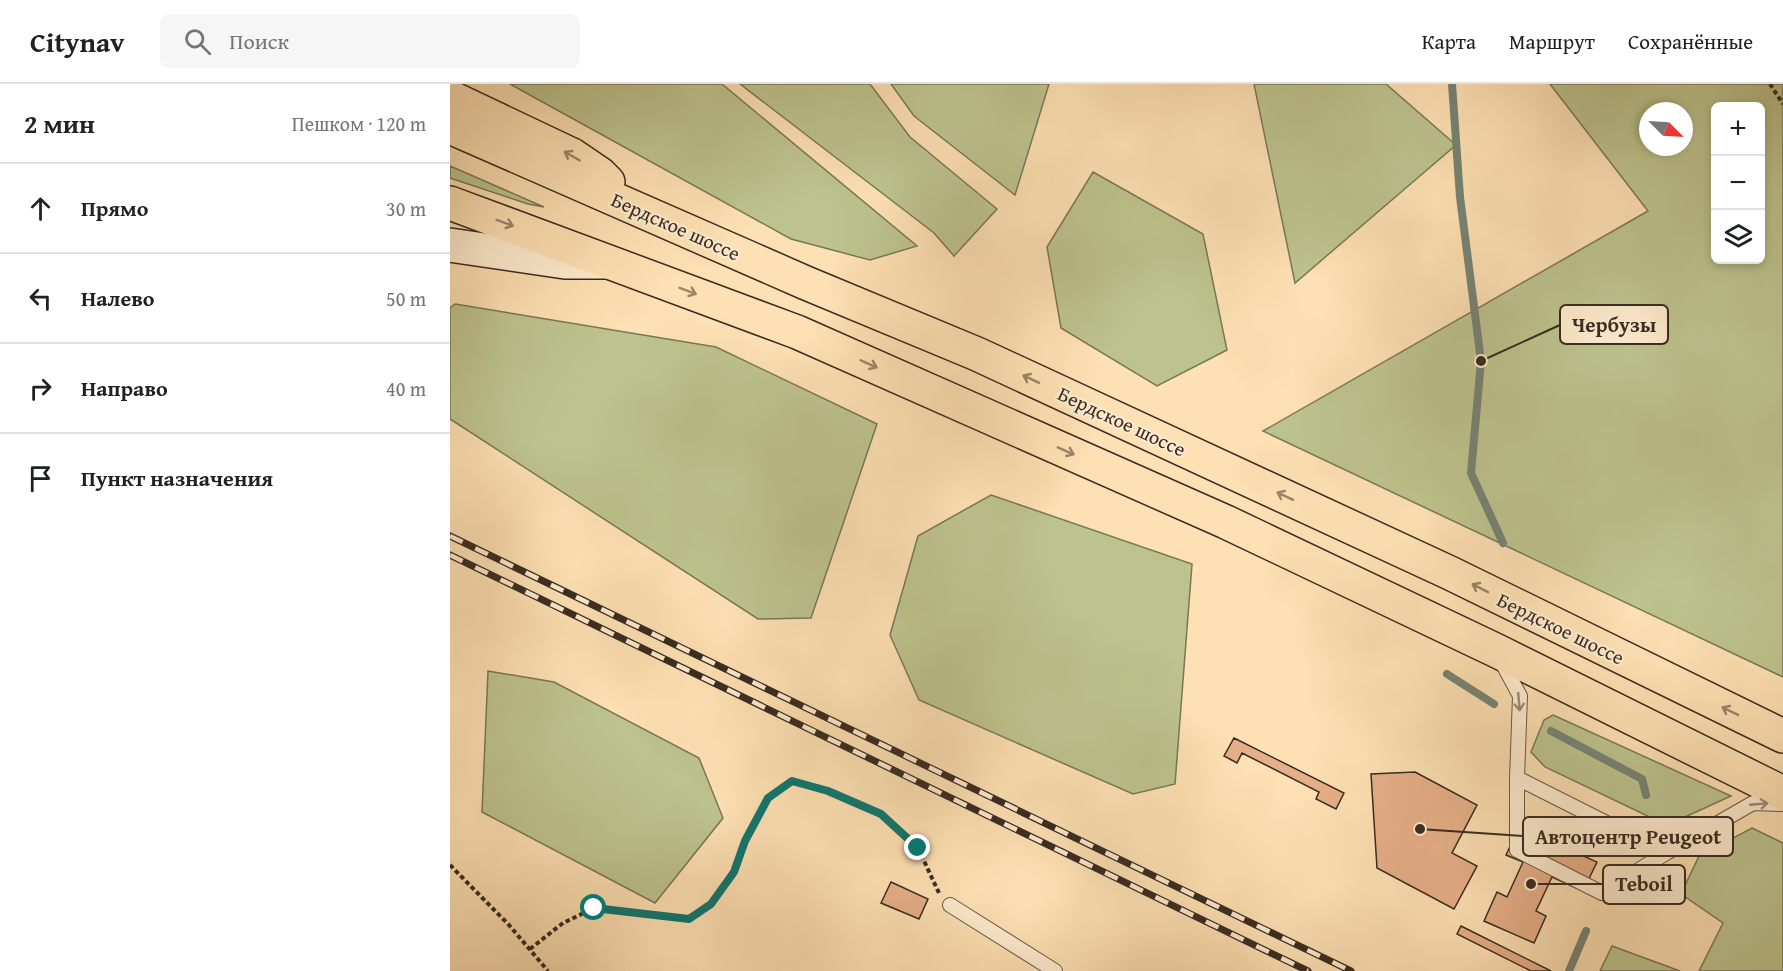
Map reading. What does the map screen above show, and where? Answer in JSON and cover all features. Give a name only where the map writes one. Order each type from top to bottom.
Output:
[{"type":"highway","points":[[450,97],[572,155],[600,174],[632,207]]},
{"type":"highway","name":"Бердское шоссе","points":[[450,127],[977,354],[1450,573],[1783,736]]},
{"type":"highway","points":[[450,203],[797,332],[1295,554],[1783,793]]},
{"type":"highway","points":[[1295,554],[1315,510]]},
{"type":"main road","points":[[450,245],[565,262],[608,262]]},
{"type":"lane","points":[[1495,650],[1520,696],[1516,850],[1602,893],[1753,803],[1783,804]]},
{"type":"lane","points":[[1517,778],[1666,853]]},
{"type":"lane","points":[[950,905],[1055,971]]},
{"type":"path","points":[[1770,84],[1783,104]]},
{"type":"path","points":[[530,950],[563,923],[594,908],[689,919],[711,904],[734,872],[745,841],[768,798],[792,781],[828,791],[881,814],[918,848],[936,889],[950,905]]},
{"type":"path","points":[[450,865],[509,925],[548,971]]},
{"type":"green space","points":[[510,84],[722,84],[917,246],[870,260],[791,239]]},
{"type":"green space","points":[[740,84],[870,84],[910,137],[997,209],[954,256],[934,233]]},
{"type":"green space","points":[[891,84],[1049,84],[1015,195],[914,116]]},
{"type":"green space","points":[[1254,84],[1386,84],[1456,145],[1295,283]]},
{"type":"green space","points":[[1550,84],[1783,84],[1783,677],[1263,431],[1648,211]]},
{"type":"green space","points":[[450,166],[544,207],[528,204],[450,178]]},
{"type":"green space","points":[[1093,172],[1203,234],[1227,350],[1157,386],[1061,328],[1047,247]]},
{"type":"green space","points":[[455,304],[716,347],[877,424],[811,618],[758,619],[450,419],[450,308]]},
{"type":"green space","points":[[991,495],[1192,564],[1175,784],[1133,794],[919,700],[890,635],[918,536]]},
{"type":"green space","points":[[488,671],[554,682],[699,758],[723,818],[655,903],[482,812]]},
{"type":"green space","points":[[1553,715],[1731,796],[1672,823],[1658,821],[1545,767],[1531,752],[1544,720]]},
{"type":"green space","points":[[1752,828],[1783,843],[1783,971],[1699,971],[1723,923],[1681,894],[1699,856]]},
{"type":"green space","points":[[1612,946],[1680,971],[1600,971]]},
{"type":"building","points":[[1234,738],[1344,793],[1336,809],[1316,799],[1319,792],[1242,753],[1237,763],[1224,756]]},
{"type":"building","points":[[1415,772],[1477,805],[1452,853],[1477,866],[1454,909],[1377,868],[1371,774]]},
{"type":"building","points":[[1519,827],[1597,862],[1583,891],[1552,877],[1536,911],[1546,916],[1534,943],[1484,921],[1497,892],[1507,897],[1523,862],[1506,855]]},
{"type":"building","points":[[891,882],[928,899],[919,919],[881,903]]},
{"type":"building","points":[[1461,926],[1551,971],[1531,971],[1457,934]]},
{"type":"waterway","points":[[1452,84],[1460,197],[1481,361],[1471,473],[1503,543]]},
{"type":"waterway","points":[[1447,674],[1494,704]]},
{"type":"waterway","points":[[1551,731],[1642,779],[1646,795]]},
{"type":"waterway","points":[[1569,971],[1586,931]]},
{"type":"railway","points":[[450,536],[1351,971]]},
{"type":"railway","points":[[450,555],[1308,971]]},
{"type":"place","name":"Чербузы","points":[[1481,361]]},
{"type":"place","name":"Автоцентр Peugeot","points":[[1420,829]]},
{"type":"place","name":"Teboil","points":[[1531,884]]},
{"type":"route","points":[[594,908],[689,919],[711,904],[734,872],[745,841],[768,798],[792,781],[828,791],[881,814],[918,848]]}]
